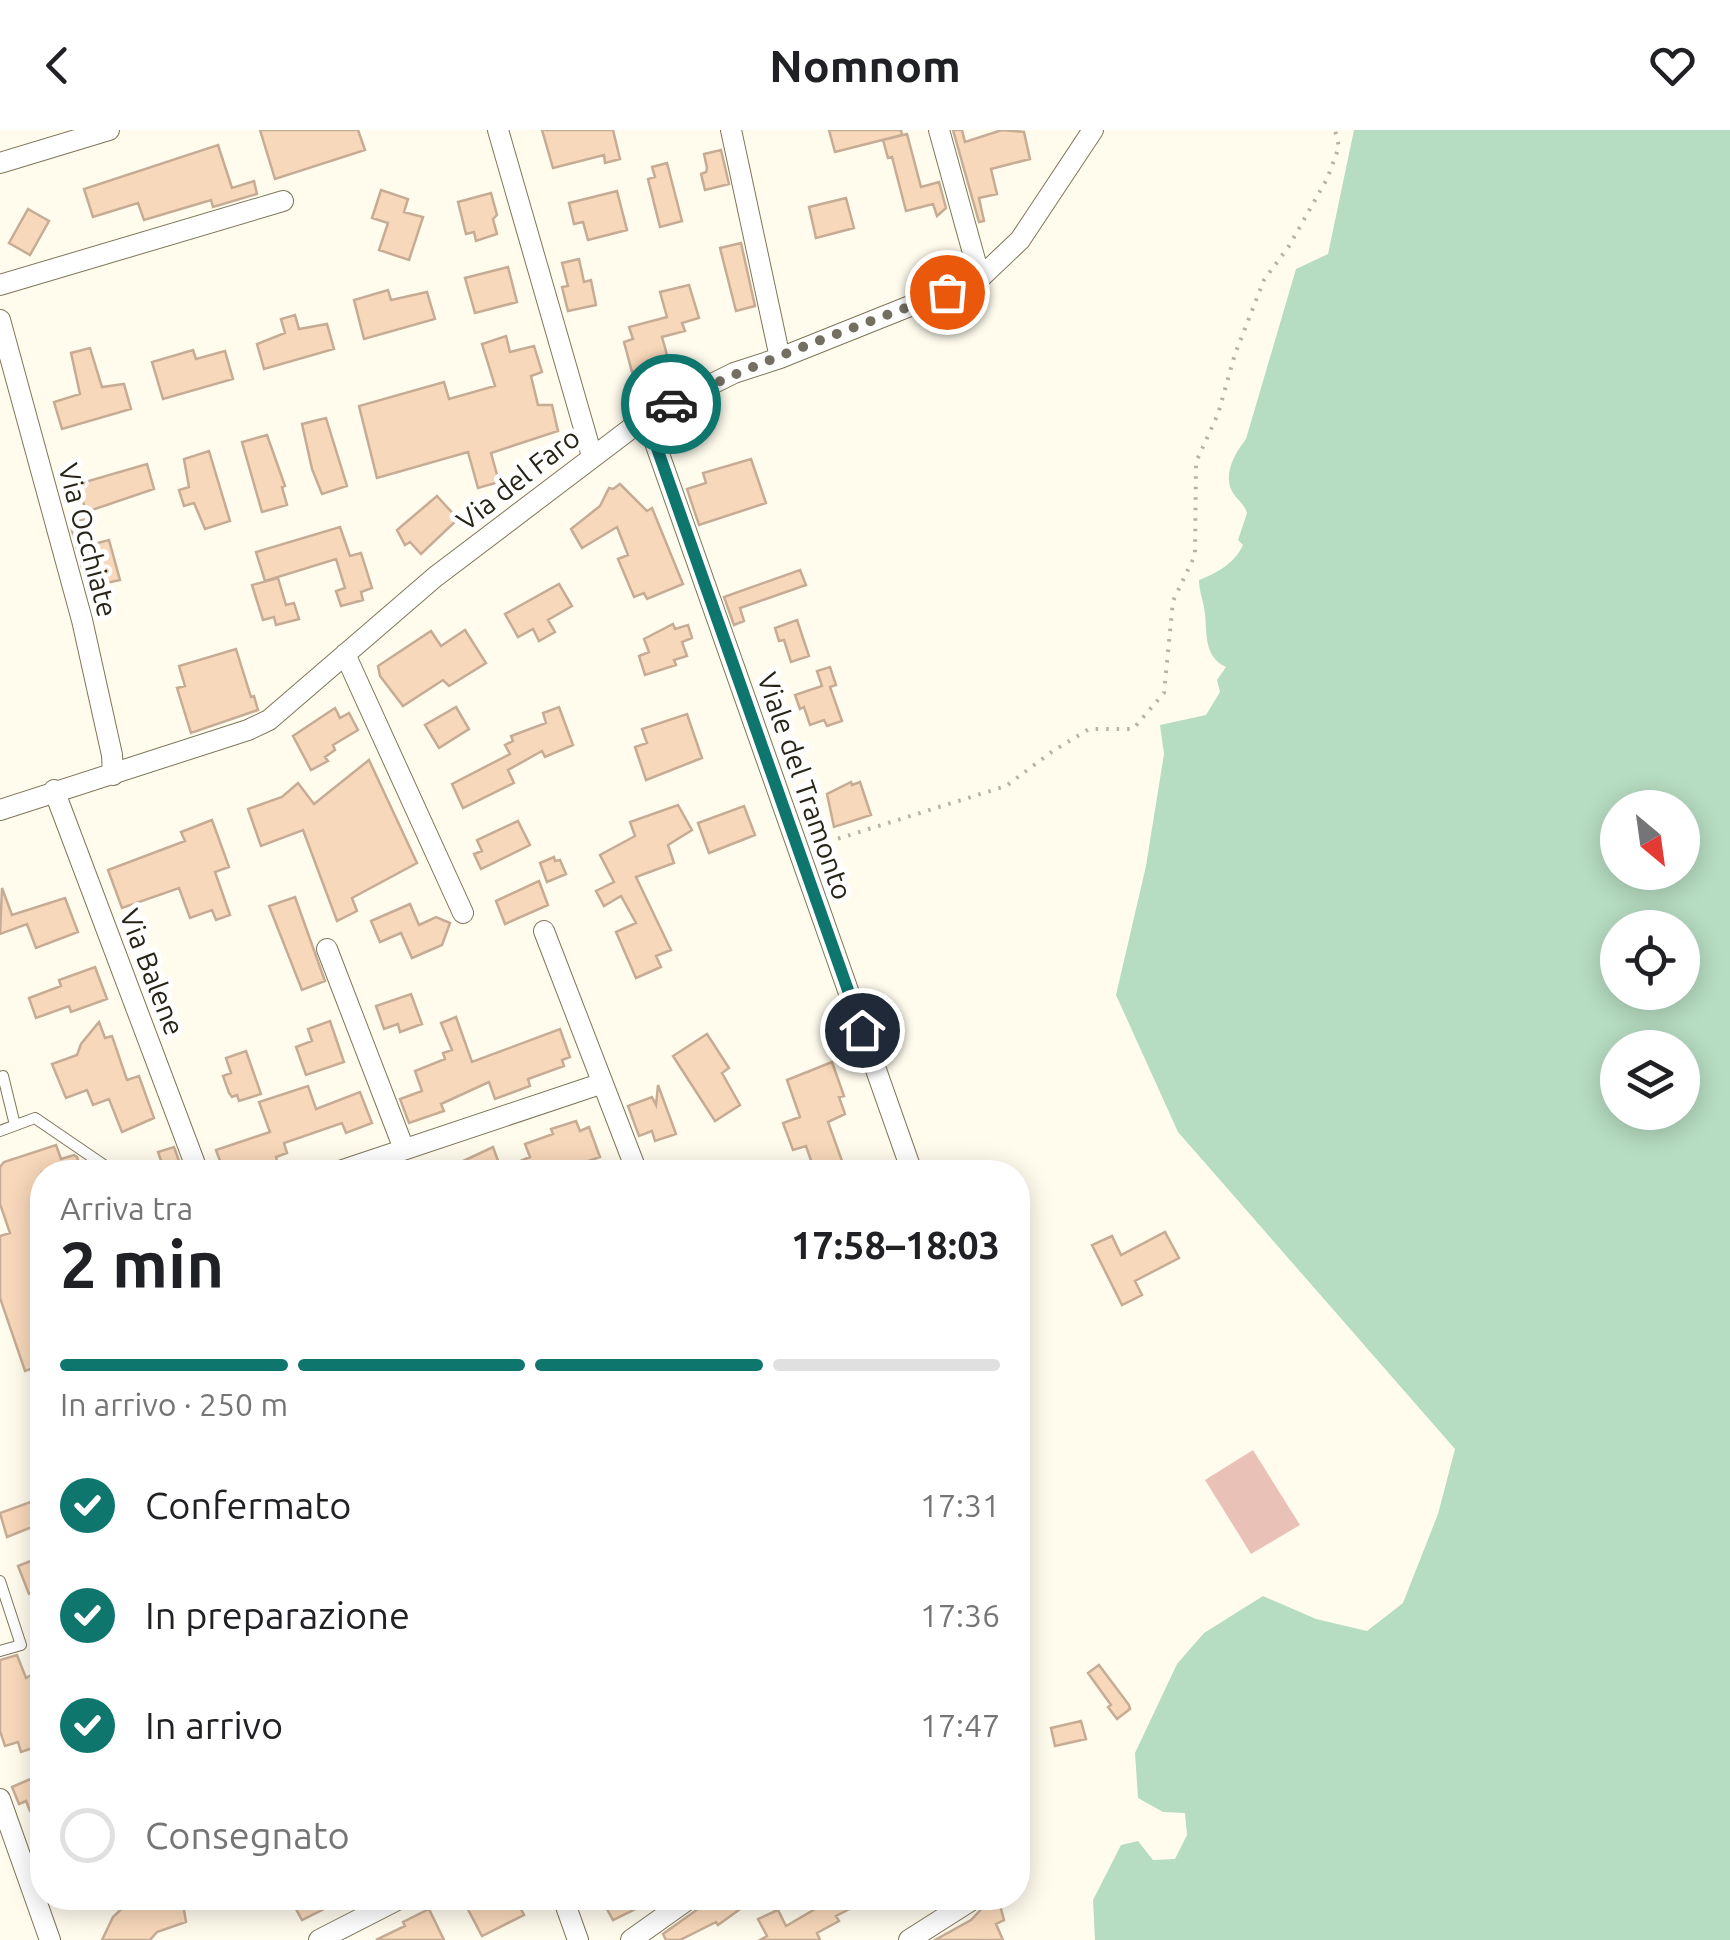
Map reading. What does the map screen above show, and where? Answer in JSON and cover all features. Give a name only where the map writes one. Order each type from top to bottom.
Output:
[{"type":"street","points":[[0,163],[109,130]]},
{"type":"street","points":[[498,130],[592,456]]},
{"type":"street","points":[[732,130],[780,358]]},
{"type":"street","points":[[939,130],[980,278]]},
{"type":"street","name":"Via del Faro","points":[[0,810],[258,725],[436,577],[646,417],[734,373],[980,278],[1020,240],[1093,130]]},
{"type":"street","points":[[0,285],[284,201]]},
{"type":"street","name":"Via Occhiate","points":[[0,320],[82,620],[112,754],[113,775]]},
{"type":"street","name":"Viale del Tramonto","points":[[646,417],[908,1160]]},
{"type":"street","points":[[345,654],[463,913]]},
{"type":"street","name":"Via Balene","points":[[54,790],[193,1160]]},
{"type":"street","points":[[544,931],[632,1160]]},
{"type":"street","points":[[327,949],[404,1150]]},
{"type":"street","points":[[374,1160],[600,1084]]},
{"type":"street","points":[[0,1799],[30,1884]]},
{"type":"street","points":[[39,1910],[50,1940]]},
{"type":"street","points":[[319,1940],[378,1910]]},
{"type":"street","points":[[567,1910],[578,1940]]},
{"type":"street","points":[[631,1940],[673,1910]]},
{"type":"street","points":[[909,1940],[956,1910]]},
{"type":"lane","points":[[3,1076],[15,1125]]},
{"type":"lane","points":[[0,1131],[35,1118],[96,1160]]},
{"type":"lane","points":[[0,1582],[21,1644],[0,1652]]},
{"type":"path","points":[[799,851],[1006,786],[1089,729],[1133,728],[1164,694],[1173,601],[1195,555],[1196,462],[1218,414],[1235,354],[1264,280],[1290,246],[1328,180],[1339,147],[1335,130]]},
{"type":"shaded area","points":[[1354,130],[1730,130],[1730,1940],[1095,1940],[1093,1900],[1121,1845],[1138,1841],[1153,1860],[1175,1859],[1187,1835],[1185,1813],[1163,1812],[1138,1798],[1135,1753],[1177,1664],[1204,1633],[1263,1596],[1316,1619],[1367,1631],[1403,1603],[1438,1514],[1455,1449],[1178,1132],[1116,995],[1146,866],[1164,754],[1160,725],[1206,715],[1220,692],[1217,680],[1226,667],[1214,657],[1208,644],[1199,580],[1224,567],[1243,545],[1238,540],[1247,513],[1230,486],[1231,464],[1246,439],[1296,269],[1328,254]]},
{"type":"shaded area","points":[[1253,1450],[1300,1525],[1251,1554],[1205,1480]]},
{"type":"building","points":[[260,130],[358,130],[365,150],[275,179]]},
{"type":"building","points":[[542,130],[613,130],[620,159],[605,163],[604,155],[553,168]]},
{"type":"building","points":[[829,130],[901,130],[902,135],[835,152]]},
{"type":"building","points":[[953,130],[962,130],[965,142],[1002,130],[1024,132],[1030,159],[991,169],[997,194],[979,198],[984,221],[979,222]]},
{"type":"building","points":[[907,134],[921,187],[939,182],[946,208],[937,216],[933,204],[906,211],[892,157],[888,158],[883,140]]},
{"type":"building","points":[[218,145],[232,188],[254,181],[257,194],[213,207],[211,200],[144,220],[138,203],[93,217],[84,189]]},
{"type":"building","points":[[721,150],[729,184],[705,190],[701,174],[707,168],[704,154]]},
{"type":"building","points":[[667,163],[682,221],[660,227],[648,179],[655,177],[652,167]]},
{"type":"building","points":[[381,190],[408,199],[404,212],[423,217],[409,260],[379,250],[388,223],[372,218]]},
{"type":"building","points":[[617,191],[627,230],[588,240],[583,222],[574,224],[569,203]]},
{"type":"building","points":[[491,193],[497,234],[476,241],[474,232],[466,234],[458,202]]},
{"type":"building","points":[[846,198],[854,228],[816,238],[809,207]]},
{"type":"building","points":[[28,209],[49,221],[30,255],[9,243]]},
{"type":"building","points":[[741,243],[755,306],[736,311],[720,248]]},
{"type":"building","points":[[579,259],[584,282],[591,280],[596,305],[568,311],[562,287],[568,286],[562,263]]},
{"type":"building","points":[[508,267],[517,302],[475,313],[465,278]]},
{"type":"building","points":[[689,285],[699,318],[682,323],[685,331],[662,337],[669,362],[632,372],[624,342],[633,339],[629,327],[667,317],[660,292]]},
{"type":"building","points":[[388,290],[391,300],[427,292],[435,319],[364,339],[354,300]]},
{"type":"building","points":[[295,315],[299,329],[327,324],[334,349],[264,369],[257,344],[285,333],[281,319]]},
{"type":"building","points":[[506,336],[510,352],[534,346],[542,372],[531,376],[538,405],[552,405],[558,431],[491,453],[499,482],[478,488],[468,452],[377,478],[359,406],[444,382],[449,399],[495,386],[482,344]]},
{"type":"building","points":[[90,348],[102,387],[124,384],[131,409],[62,429],[54,402],[80,394],[71,353]]},
{"type":"building","points":[[193,350],[196,359],[225,351],[233,379],[163,399],[152,362]]},
{"type":"building","points":[[326,418],[347,486],[322,494],[302,424]]},
{"type":"building","points":[[267,435],[285,486],[282,487],[287,505],[262,512],[242,442]]},
{"type":"building","points":[[209,451],[230,521],[205,529],[194,503],[184,506],[179,490],[189,487],[184,459]]},
{"type":"building","points":[[751,459],[766,503],[699,525],[687,489],[706,483],[703,473]]},
{"type":"building","points":[[147,464],[154,489],[86,512],[78,484]]},
{"type":"building","points":[[620,484],[647,511],[652,508],[683,584],[647,599],[644,593],[634,597],[618,559],[628,555],[617,527],[582,548],[571,529],[600,506],[609,488]]},
{"type":"building","points":[[437,496],[458,519],[421,554],[410,542],[405,545],[397,530]]},
{"type":"building","points":[[87,519],[94,544],[109,540],[120,580],[106,583],[110,600],[93,603],[88,570],[83,572],[70,523]]},
{"type":"building","points":[[340,527],[350,556],[361,553],[372,588],[361,592],[363,600],[341,606],[336,591],[345,588],[336,559],[265,581],[256,552]]},
{"type":"building","points":[[800,570],[806,585],[740,608],[744,621],[734,625],[724,597]]},
{"type":"building","points":[[278,578],[286,605],[294,603],[299,619],[276,625],[274,617],[263,620],[252,585]]},
{"type":"building","points":[[559,584],[572,606],[548,620],[555,632],[539,641],[533,629],[518,637],[505,614]]},
{"type":"building","points":[[797,620],[809,656],[791,662],[784,640],[779,641],[775,628]]},
{"type":"building","points":[[673,624],[675,629],[688,625],[692,638],[682,642],[687,656],[674,660],[676,665],[645,675],[639,656],[649,652],[644,639]]},
{"type":"building","points":[[465,630],[486,663],[449,686],[443,680],[403,706],[380,676],[378,666],[431,631],[441,646]]},
{"type":"building","points":[[236,649],[258,710],[191,733],[177,688],[185,686],[179,666]]},
{"type":"building","points":[[830,667],[836,685],[830,687],[842,721],[827,726],[824,720],[810,725],[795,695],[822,686],[817,671]]},
{"type":"building","points":[[456,707],[469,729],[439,748],[425,725]]},
{"type":"building","points":[[559,707],[573,745],[545,757],[542,751],[508,770],[514,783],[463,808],[452,784],[510,754],[505,745],[513,741],[511,736],[546,723],[543,713]]},
{"type":"building","points":[[335,708],[340,718],[349,713],[358,730],[333,745],[335,750],[325,757],[328,761],[311,770],[293,736]]},
{"type":"building","points":[[687,714],[702,758],[646,780],[635,747],[647,743],[642,729]]},
{"type":"building","points":[[369,760],[417,863],[352,898],[357,911],[337,921],[303,830],[261,846],[248,809],[282,797],[298,783],[314,804]]},
{"type":"building","points":[[851,782],[860,782],[871,815],[834,827],[827,794]]},
{"type":"building","points":[[678,805],[692,830],[668,845],[674,863],[636,877],[671,950],[656,956],[661,967],[636,978],[616,932],[636,923],[621,896],[604,906],[596,891],[614,882],[600,855],[635,836],[630,822]]},
{"type":"building","points":[[744,806],[755,835],[709,853],[698,823]]},
{"type":"building","points":[[212,820],[229,867],[215,872],[230,915],[216,920],[212,910],[190,918],[179,888],[122,908],[108,870],[185,841],[181,832]]},
{"type":"building","points":[[518,821],[530,845],[481,869],[474,854],[482,851],[477,840]]},
{"type":"building","points":[[554,857],[555,861],[560,860],[566,874],[547,882],[540,863]]},
{"type":"building","points":[[539,881],[548,905],[505,924],[496,901]]},
{"type":"building","points":[[2,888],[12,915],[65,898],[78,932],[36,948],[27,924],[0,934]]},
{"type":"building","points":[[295,897],[325,981],[302,990],[269,906]]},
{"type":"building","points":[[410,904],[419,925],[436,917],[450,923],[442,945],[412,958],[401,933],[380,942],[371,921]]},
{"type":"building","points":[[95,967],[107,999],[71,1012],[69,1006],[36,1018],[29,998],[61,986],[59,980]]},
{"type":"building","points":[[411,994],[422,1024],[400,1032],[398,1024],[384,1029],[376,1006]]},
{"type":"building","points":[[456,1017],[472,1062],[560,1029],[570,1057],[562,1060],[564,1066],[528,1079],[530,1086],[495,1099],[489,1082],[441,1104],[444,1111],[409,1123],[400,1099],[422,1091],[415,1071],[445,1059],[443,1053],[452,1050],[441,1023]]},
{"type":"building","points":[[330,1021],[344,1062],[306,1075],[296,1047],[312,1041],[308,1029]]},
{"type":"building","points":[[99,1022],[105,1038],[112,1036],[127,1080],[139,1076],[154,1118],[122,1132],[109,1099],[93,1105],[87,1090],[66,1098],[52,1064],[77,1055]]},
{"type":"building","points":[[707,1034],[729,1068],[722,1073],[740,1105],[715,1121],[673,1056]]},
{"type":"building","points":[[246,1051],[261,1094],[239,1101],[237,1095],[232,1097],[229,1093],[223,1076],[231,1073],[226,1058]]},
{"type":"building","points":[[832,1062],[844,1096],[839,1097],[845,1114],[828,1122],[842,1160],[811,1160],[806,1146],[793,1150],[783,1123],[800,1117],[787,1080]]},
{"type":"building","points":[[658,1085],[676,1134],[655,1141],[652,1131],[639,1136],[628,1106],[652,1097],[656,1105]]},
{"type":"building","points":[[308,1086],[316,1109],[360,1092],[372,1123],[346,1133],[342,1123],[284,1143],[287,1153],[277,1160],[220,1160],[216,1150],[270,1132],[259,1102]]},
{"type":"building","points":[[576,1121],[580,1131],[589,1127],[600,1157],[523,1160],[530,1157],[525,1144],[553,1134],[551,1129]]},
{"type":"building","points":[[56,1145],[61,1159],[74,1155],[78,1160],[30,1160],[30,1369],[25,1371],[0,1298],[0,1236],[10,1233],[0,1204],[0,1167],[4,1162]]},
{"type":"building","points":[[174,1147],[179,1160],[161,1160],[158,1152]]},
{"type":"building","points":[[493,1147],[498,1160],[465,1160]]},
{"type":"building","points":[[1165,1232],[1179,1258],[1135,1281],[1142,1295],[1122,1305],[1092,1245],[1112,1236],[1121,1255]]},
{"type":"building","points":[[30,1502],[30,1528],[7,1537],[0,1513]]},
{"type":"building","points":[[30,1561],[30,1594],[29,1594],[18,1566]]},
{"type":"building","points":[[17,1655],[26,1678],[30,1676],[30,1749],[21,1752],[18,1742],[5,1746],[0,1731],[0,1660]]},
{"type":"building","points":[[1099,1665],[1129,1705],[1130,1709],[1117,1719],[1088,1673]]},
{"type":"building","points":[[1081,1721],[1086,1739],[1055,1746],[1051,1728]]},
{"type":"building","points":[[30,1779],[30,1811],[26,1801],[19,1804],[12,1787]]},
{"type":"building","points":[[120,1910],[184,1910],[186,1922],[157,1932],[150,1940],[102,1940]]},
{"type":"building","points":[[297,1910],[322,1910],[302,1920]]},
{"type":"building","points":[[429,1910],[444,1940],[376,1940],[405,1926],[403,1922]]},
{"type":"building","points":[[468,1910],[521,1910],[524,1915],[482,1936]]},
{"type":"building","points":[[608,1910],[633,1910],[613,1920]]},
{"type":"building","points":[[697,1910],[739,1910],[718,1925],[716,1922],[680,1940],[666,1940],[663,1934]]},
{"type":"building","points":[[778,1910],[786,1926],[813,1910],[848,1910],[836,1916],[839,1921],[817,1933],[820,1940],[760,1940],[767,1936],[758,1919]]},
{"type":"building","points":[[981,1910],[1001,1910],[1004,1920],[996,1924],[1003,1940],[935,1940],[971,1920]]},
{"type":"way so far","points":[[671,404],[734,373],[947,292]]},
{"type":"route","points":[[671,404],[646,417],[862,1030]]}]
